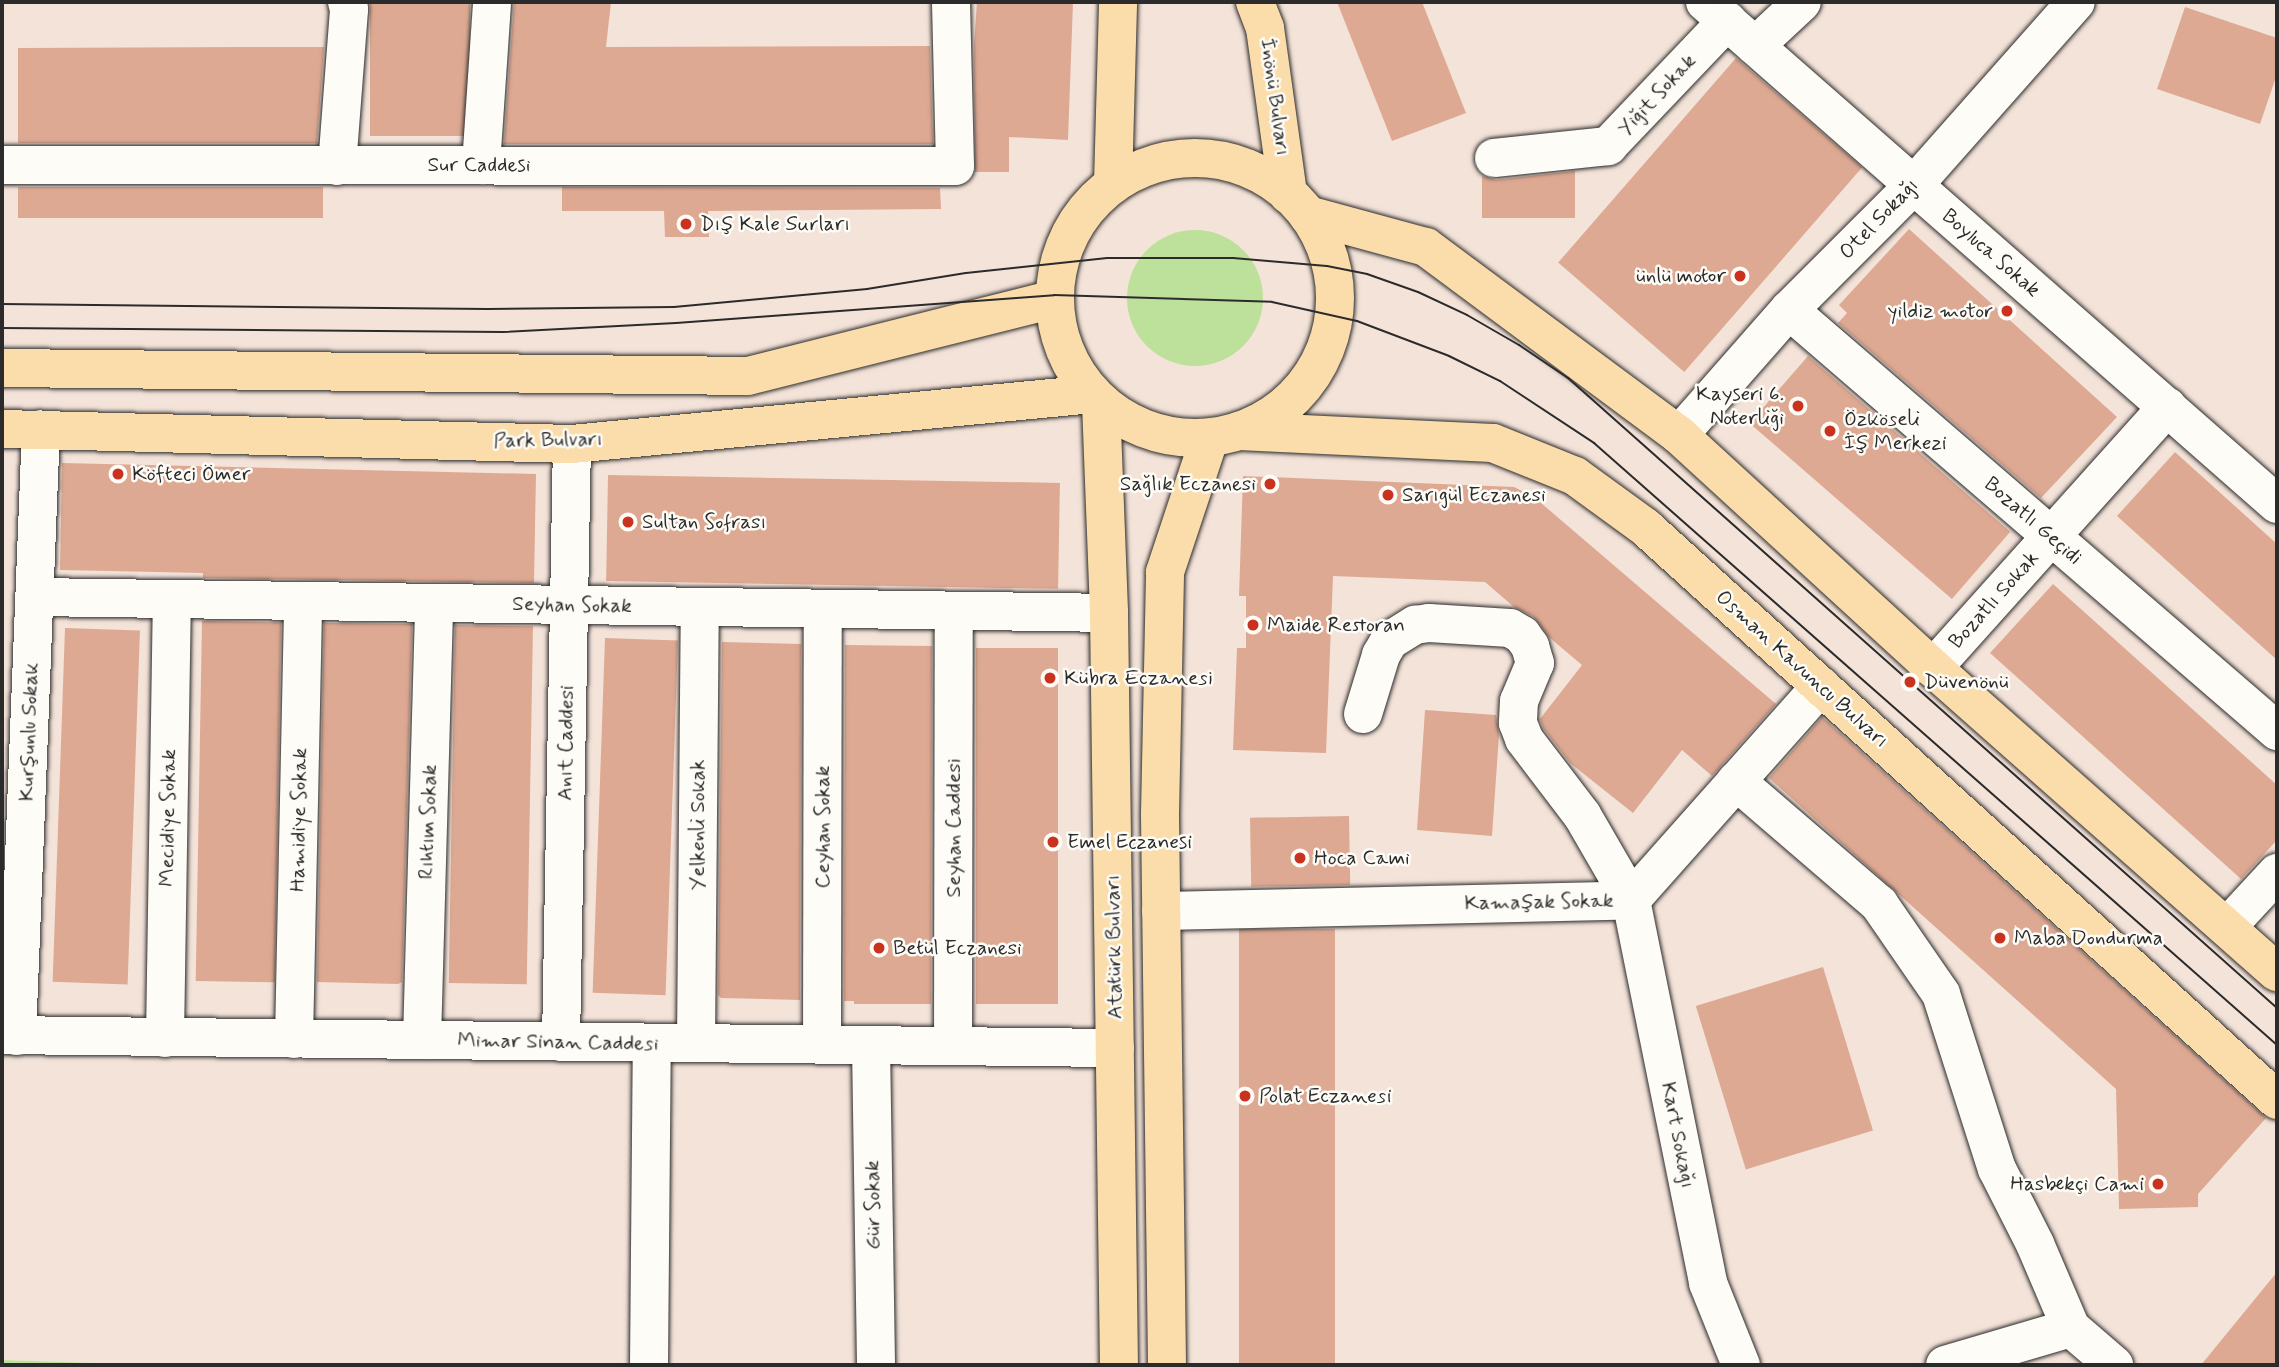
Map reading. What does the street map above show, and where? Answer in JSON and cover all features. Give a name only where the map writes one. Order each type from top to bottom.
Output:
[{"type":"main road","points":[[1113,184],[1118,2]]},
{"type":"main road","name":"İnönü Bulvarı","points":[[1255,2],[1265,28],[1298,204]]},
{"type":"main road","points":[[1097,398],[1067,356],[1057,328],[1054,299],[1057,270],[1065,242],[1080,216],[1113,184],[1150,165],[1179,159],[1208,158],[1237,165],[1264,177],[1298,204],[1323,240],[1332,267],[1335,297],[1332,326],[1324,355],[1309,380],[1289,402],[1266,419],[1225,434],[1165,572],[1161,911],[1167,1365]]},
{"type":"main road","points":[[1298,204],[1426,247],[1679,435],[1933,668],[2277,971]]},
{"type":"main road","points":[[2,368],[748,376],[1054,299]]},
{"type":"main road","name":"Osman Kavuncu Bulvarı","points":[[1097,398],[1125,420],[1152,432],[1181,438],[1225,434],[1493,443],[1575,477],[1645,527],[2277,1100]]},
{"type":"main road","name":"Park Bulvarı","points":[[2,429],[572,444],[1097,398]]},
{"type":"main road","name":"Atatürk Bulvarı","points":[[1097,398],[1109,613],[1119,1365]]},
{"type":"street","points":[[337,166],[349,9],[347,2]]},
{"type":"street","points":[[481,165],[492,2]]},
{"type":"street","name":"Sur Caddesi","points":[[2,166],[955,166],[951,2]]},
{"type":"street","points":[[1755,46],[1802,2]]},
{"type":"street","name":"Otel Sokağı","points":[[1679,435],[1789,310],[1914,185],[2076,2]]},
{"type":"street","name":"Boyluca Sokak","points":[[1716,11],[2277,504]]},
{"type":"street","name":"Yiğit Sokak","points":[[1494,158],[1608,146],[1716,11]]},
{"type":"street","name":"Bozatlı Geçidi","points":[[1789,310],[2277,731]]},
{"type":"street","name":"Bozatlı Sokak","points":[[1933,668],[2167,407]]},
{"type":"street","name":"Kurşunlu Sokak","points":[[10,1036],[35,597],[41,429]]},
{"type":"street","name":"Anıt Caddesi","points":[[561,1042],[572,444]]},
{"type":"street","name":"Seyhan Sokak","points":[[35,597],[1109,613]]},
{"type":"street","name":"Mecidiye Sokak","points":[[165,1038],[172,599]]},
{"type":"street","name":"Hamidiye Sokak","points":[[294,1039],[303,601]]},
{"type":"street","name":"Rıhtım Sokak","points":[[422,1040],[434,603]]},
{"type":"street","name":"Yelkenli Sokak","points":[[696,1043],[700,607]]},
{"type":"street","name":"Ceyhan Sokak","points":[[822,1044],[823,609]]},
{"type":"street","name":"Seyhan Caddesi","points":[[953,1046],[954,611]]},
{"type":"street","name":"Kart Sokağı","points":[[1363,714],[1381,655],[1389,641],[1402,630],[1429,622],[1496,625],[1510,628],[1522,635],[1530,646],[1535,663],[1517,712],[1524,739],[1582,815],[1631,900],[1708,1283],[1741,1365]]},
{"type":"street","name":"Kamaşak Sokak","points":[[1161,911],[1631,900],[1821,686]]},
{"type":"street","points":[[1736,781],[1879,904],[1941,994],[1997,1169],[2035,1244],[2071,1328],[2114,1365]]},
{"type":"street","points":[[2227,927],[2277,873]]},
{"type":"street","name":"Mimar Sinan Caddesi","points":[[10,1036],[1115,1048]]},
{"type":"street","points":[[649,1365],[652,1043]]},
{"type":"street","name":"Gür Sokak","points":[[871,1045],[876,1365]]},
{"type":"street","points":[[1945,1365],[1991,1358],[2071,1328]]},
{"type":"shaded area","points":[[2,2],[2277,2],[2277,1365],[161,1365],[2,1360]]},
{"type":"green space","points":[[1195,230],[1221,235],[1243,250],[1258,272],[1263,298],[1258,324],[1243,346],[1221,361],[1195,366],[1169,361],[1147,346],[1132,324],[1127,298],[1132,272],[1147,250],[1169,235]]},
{"type":"green space","points":[[2,1360],[161,1365],[2,1365]]},
{"type":"building","points":[[370,2],[470,2],[470,136],[370,136]]},
{"type":"building","points":[[514,2],[611,2],[606,47],[930,46],[933,144],[504,144]]},
{"type":"building","points":[[977,2],[1073,2],[1068,140],[1009,137],[1009,172],[975,172],[974,46]]},
{"type":"building","points":[[1337,2],[1422,2],[1466,113],[1392,141]]},
{"type":"building","points":[[2185,7],[2277,38],[2277,74],[2260,124],[2157,89]]},
{"type":"building","points":[[324,47],[317,143],[18,143],[18,48]]},
{"type":"building","points":[[1736,58],[1862,168],[1684,372],[1558,263]]},
{"type":"building","points":[[1575,171],[1575,218],[1482,218],[1482,176],[1496,180]]},
{"type":"building","points":[[18,187],[323,187],[323,218],[18,218]]},
{"type":"building","name":"Dış Kale Surları","points":[[562,187],[940,188],[941,209],[708,211],[709,237],[665,237],[664,211],[562,211]]},
{"type":"building","points":[[1909,229],[2117,417],[2041,498],[1838,323],[1847,313],[1839,305]]},
{"type":"building","points":[[1808,356],[2010,532],[1952,599],[1750,423]]},
{"type":"building","points":[[2175,452],[2277,544],[2277,660],[2117,516]]},
{"type":"building","points":[[62,463],[536,474],[534,583],[203,578],[203,573],[60,570]]},
{"type":"building","points":[[608,475],[1060,483],[1058,589],[606,581]]},
{"type":"building","points":[[1243,476],[1514,487],[1534,497],[1776,704],[1712,776],[1682,750],[1633,813],[1570,763],[1543,728],[1540,719],[1582,665],[1550,638],[1533,616],[1514,607],[1485,582],[1333,576],[1326,753],[1233,750],[1237,648],[1246,648],[1246,596],[1239,596]]},
{"type":"building","points":[[2053,584],[2277,785],[2277,840],[2241,879],[1990,653]]},
{"type":"building","points":[[202,621],[281,622],[275,982],[196,981]]},
{"type":"building","points":[[324,623],[412,624],[402,982],[398,984],[317,982]]},
{"type":"building","points":[[455,625],[533,626],[527,984],[449,983]]},
{"type":"building","points":[[65,628],[140,631],[128,984],[53,982]]},
{"type":"building","points":[[605,638],[678,641],[666,995],[593,993]]},
{"type":"building","points":[[722,642],[801,644],[800,1000],[721,998],[718,995]]},
{"type":"building","points":[[845,645],[932,646],[931,1004],[854,1004],[854,1001],[844,1001]]},
{"type":"building","points":[[976,648],[1058,648],[1058,1004],[976,1004]]},
{"type":"building","points":[[1425,710],[1496,715],[1499,735],[1492,836],[1417,830]]},
{"type":"building","points":[[1822,717],[2266,1118],[2198,1194],[2198,1207],[2119,1209],[2116,1089],[1769,778]]},
{"type":"building","name":"Hoca Cami","points":[[1349,816],[1350,885],[1251,887],[1250,818]]},
{"type":"building","points":[[1239,929],[1335,929],[1335,1365],[1239,1365]]},
{"type":"building","points":[[1823,967],[1873,1131],[1746,1169],[1696,1006]]},
{"type":"building","points":[[2277,1272],[2277,1365],[2201,1365]]},
{"type":"tram line","points":[[2,304],[488,309],[674,307],[867,289],[966,273],[1107,258],[1233,258],[1327,266],[1367,274],[1418,292],[1467,315],[1568,378],[2277,1008]]},
{"type":"tram line","points":[[2,328],[503,332],[676,323],[1054,295],[1272,302],[1357,321],[1449,356],[1500,381],[1594,443],[2277,1045]]},
{"type":"place","name":"Dış Kale Surları","points":[[686,224]]},
{"type":"place","name":"ünlü motor","points":[[1740,276]]},
{"type":"place","name":"yildiz motor","points":[[2007,311]]},
{"type":"place","name":"Kayseri 6. Noterliği","points":[[1798,406]]},
{"type":"place","name":"Özköseli İş Merkezi","points":[[1830,431]]},
{"type":"place","name":"Köfteci Ömer","points":[[118,474]]},
{"type":"place","name":"Sağlık Eczanesi","points":[[1270,484]]},
{"type":"place","name":"Sarıgül Eczanesi","points":[[1388,495]]},
{"type":"place","name":"Sultan Sofrası","points":[[628,522]]},
{"type":"place","name":"Maide Restoran","points":[[1253,625]]},
{"type":"place","name":"Kübra Eczanesi","points":[[1050,678]]},
{"type":"place","name":"Düvenönü","points":[[1910,682]]},
{"type":"place","name":"Emel Eczanesi","points":[[1053,842]]},
{"type":"place","name":"Hoca Cami","points":[[1300,858]]},
{"type":"place","name":"Maba Dondurma","points":[[2000,938]]},
{"type":"place","name":"Betül Eczanesi","points":[[879,948]]},
{"type":"place","name":"Polat Eczanesi","points":[[1245,1096]]},
{"type":"place","name":"Hasbekçi Cami","points":[[2158,1184]]}]
